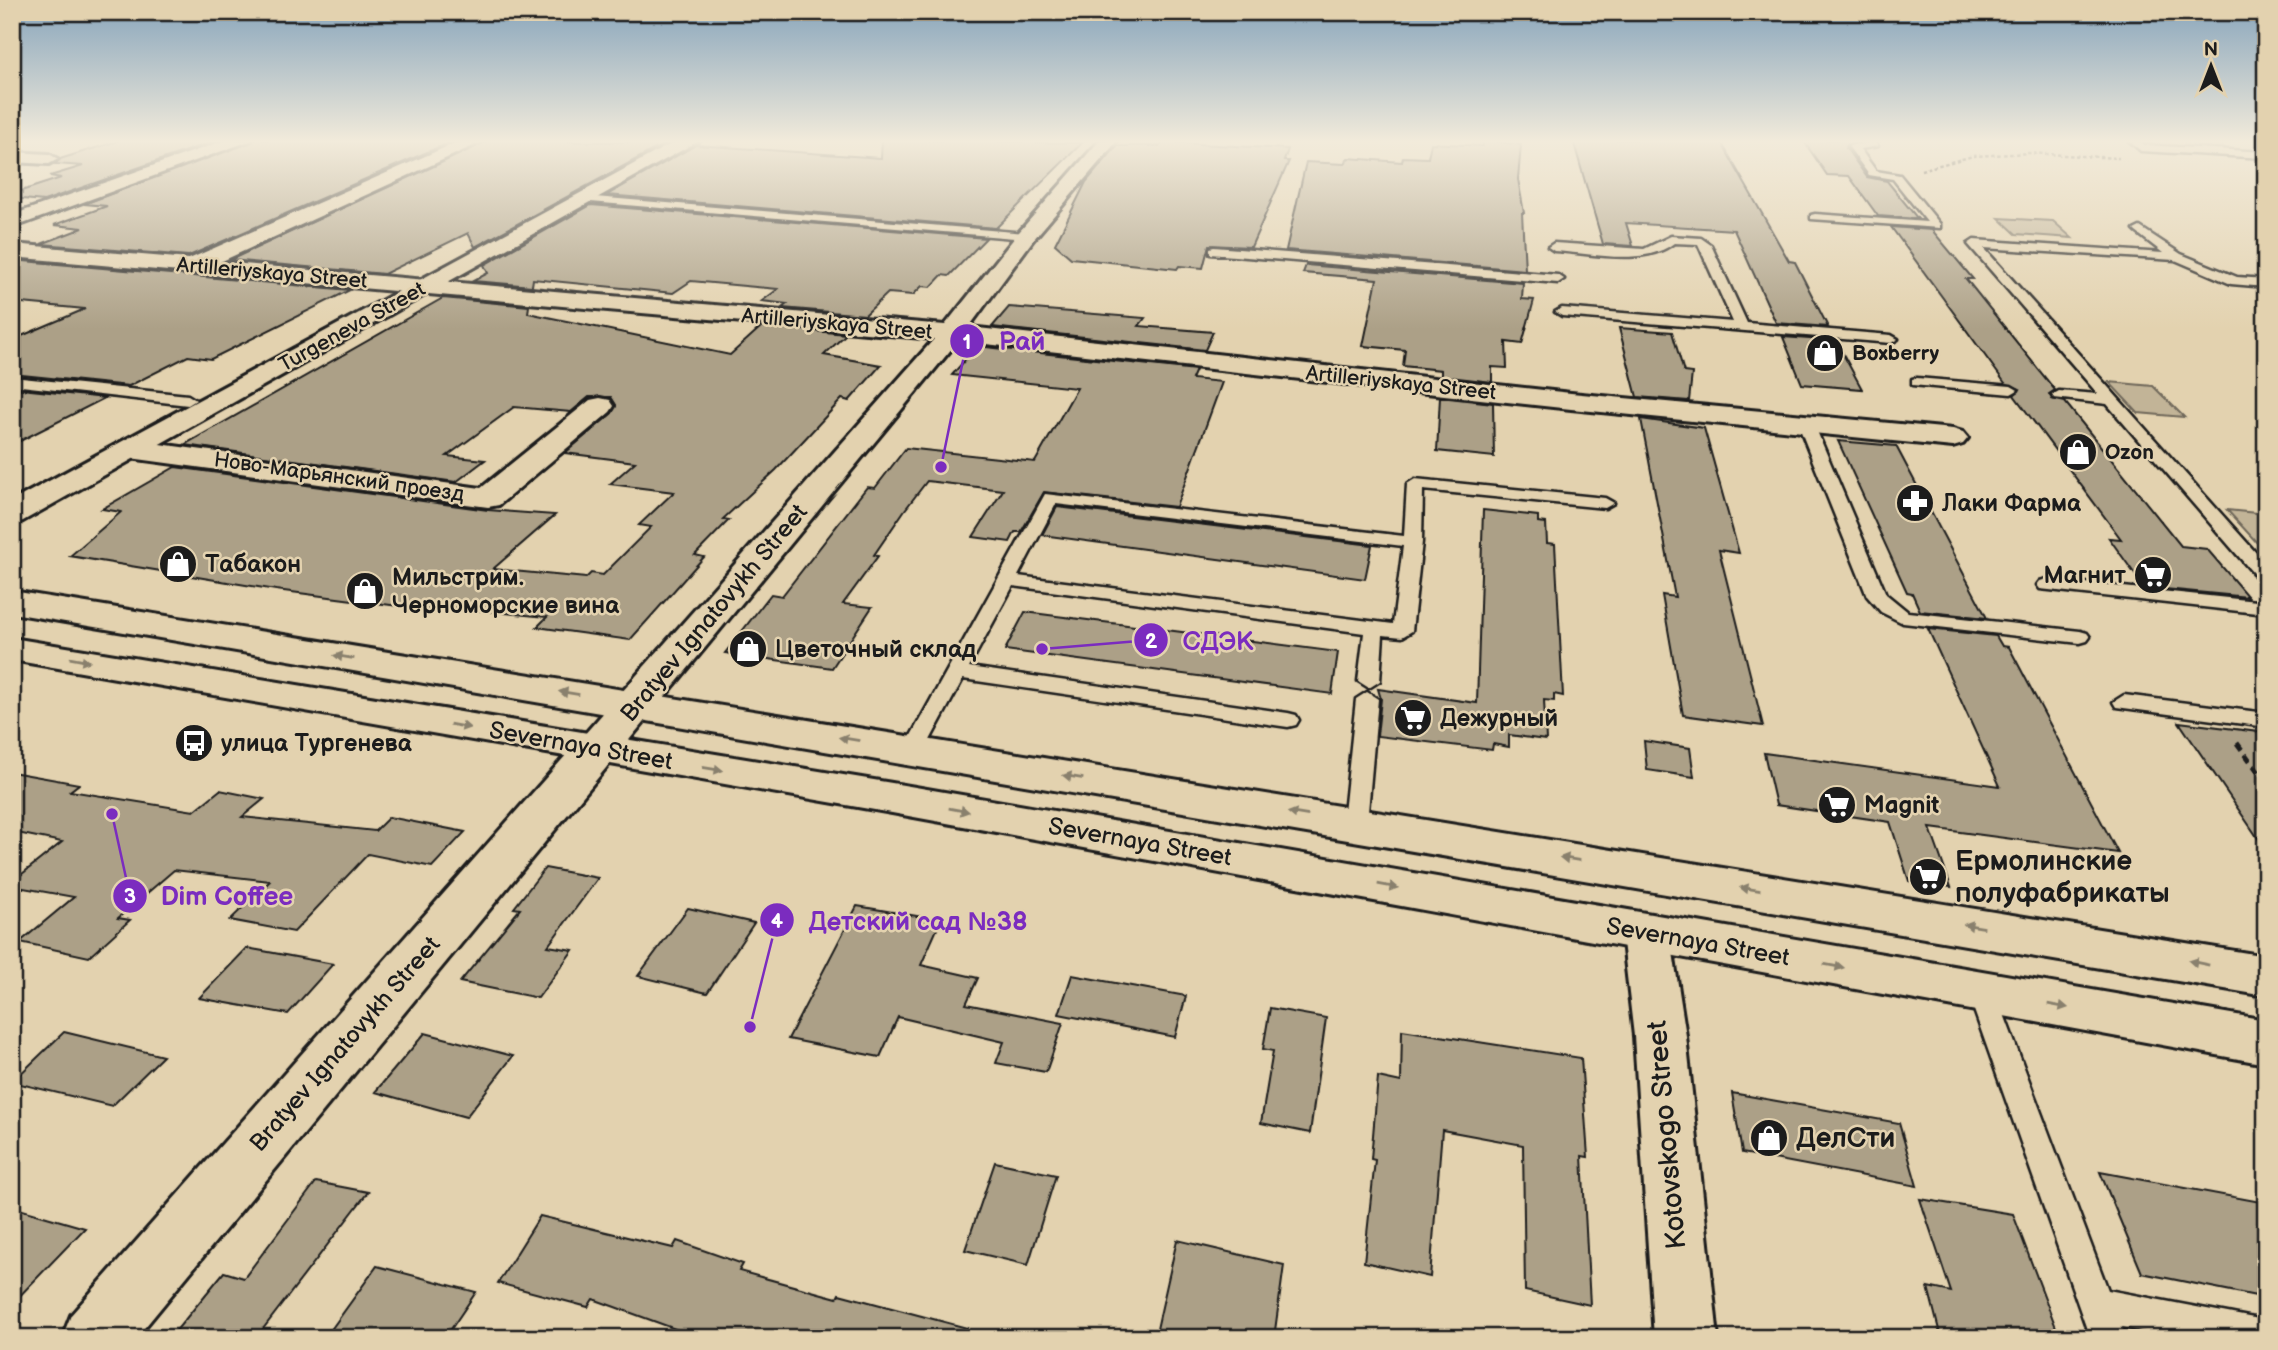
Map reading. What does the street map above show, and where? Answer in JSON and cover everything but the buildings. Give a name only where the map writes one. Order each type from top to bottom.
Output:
[{"type":"main road","points":[[12,222],[66,203]]},
{"type":"main road","points":[[191,266],[334,203]]},
{"type":"main road","name":"Turgeneva Street","points":[[12,513],[130,449],[411,286],[561,203]]},
{"type":"main road","name":"Turgeneva Street","points":[[12,496],[188,400],[575,203]]},
{"type":"main road","name":"Bratyev Ignatovykh Street","points":[[94,1338],[952,333],[1026,236],[1055,203]]},
{"type":"main road","name":"Artilleriyskaya Street","points":[[12,250],[952,333],[1953,438]]},
{"type":"main road","name":"Ново-Марьянский проезд","points":[[130,449],[488,498],[600,406]]},
{"type":"main road","name":"Severnaya Street","points":[[12,603],[914,750],[2266,976]]},
{"type":"main road","name":"Severnaya Street","points":[[12,649],[892,798],[2266,1042]]},
{"type":"main road","name":"Kotovskogo Street","points":[[1646,933],[1660,1036],[1686,1338]]},
{"type":"lane","points":[[631,203],[1026,236]]},
{"type":"lane","points":[[1815,217],[1936,226],[1917,203]]},
{"type":"lane","points":[[2140,230],[2177,257],[2235,281],[2266,283]]},
{"type":"lane","points":[[1554,247],[1644,253],[1657,250],[1671,239],[1701,241],[1707,247],[1742,327]]},
{"type":"lane","points":[[2177,257],[1974,244],[2266,576]]},
{"type":"lane","points":[[1214,251],[1558,279]]},
{"type":"lane","points":[[1562,312],[1891,339]]},
{"type":"lane","points":[[12,381],[188,400]]},
{"type":"lane","points":[[1917,382],[2011,390]]},
{"type":"lane","points":[[2059,395],[2112,400]]},
{"type":"lane","points":[[1806,424],[1877,596],[1888,608],[1903,617],[2080,636]]},
{"type":"lane","points":[[1008,580],[1402,631],[1413,542],[1415,484],[1605,503]]},
{"type":"lane","points":[[914,750],[1051,498],[1413,542]]},
{"type":"lane","points":[[2046,585],[2266,608]]},
{"type":"lane","points":[[1355,823],[1374,628]]},
{"type":"lane","points":[[957,672],[1287,720]]},
{"type":"lane","points":[[2124,702],[2266,720]]},
{"type":"lane","points":[[1982,993],[2108,1338]]},
{"type":"lane","points":[[2096,1305],[2264,1338]]},
{"type":"path","points":[[2234,738],[2266,782]]},
{"type":"shaded area","points":[[1999,218],[2053,221],[2072,238],[2016,234]]},
{"type":"shaded area","points":[[2109,382],[2153,386],[2184,417],[2138,413]]},
{"type":"shaded area","points":[[2227,510],[2266,514],[2266,545],[2259,545]]},
{"type":"place","name":"Boxberry","points":[[1825,353]]},
{"type":"place","name":"Ozon","points":[[2078,452]]},
{"type":"place","name":"Рай","points":[[941,467]]},
{"type":"place","name":"Лаки Фарма","points":[[1915,503]]},
{"type":"place","name":"Табакон","points":[[178,564]]},
{"type":"place","name":"Магнит","points":[[2153,575]]},
{"type":"place","name":"Мильстрим. Черноморские вина","points":[[365,591]]},
{"type":"place","name":"Цветочный склад","points":[[748,649]]},
{"type":"place","name":"СДЭК","points":[[1042,649]]},
{"type":"place","name":"Дежурный","points":[[1413,718]]},
{"type":"place","name":"улица Тургенева","points":[[194,743]]},
{"type":"place","name":"Magnit","points":[[1837,805]]},
{"type":"place","name":"Dim Coffee","points":[[112,814]]},
{"type":"place","name":"Ермолинские полуфабрикаты","points":[[1928,877]]},
{"type":"place","name":"Детский сад №38","points":[[750,1027]]},
{"type":"place","name":"ДелСти","points":[[1769,1138]]}]
